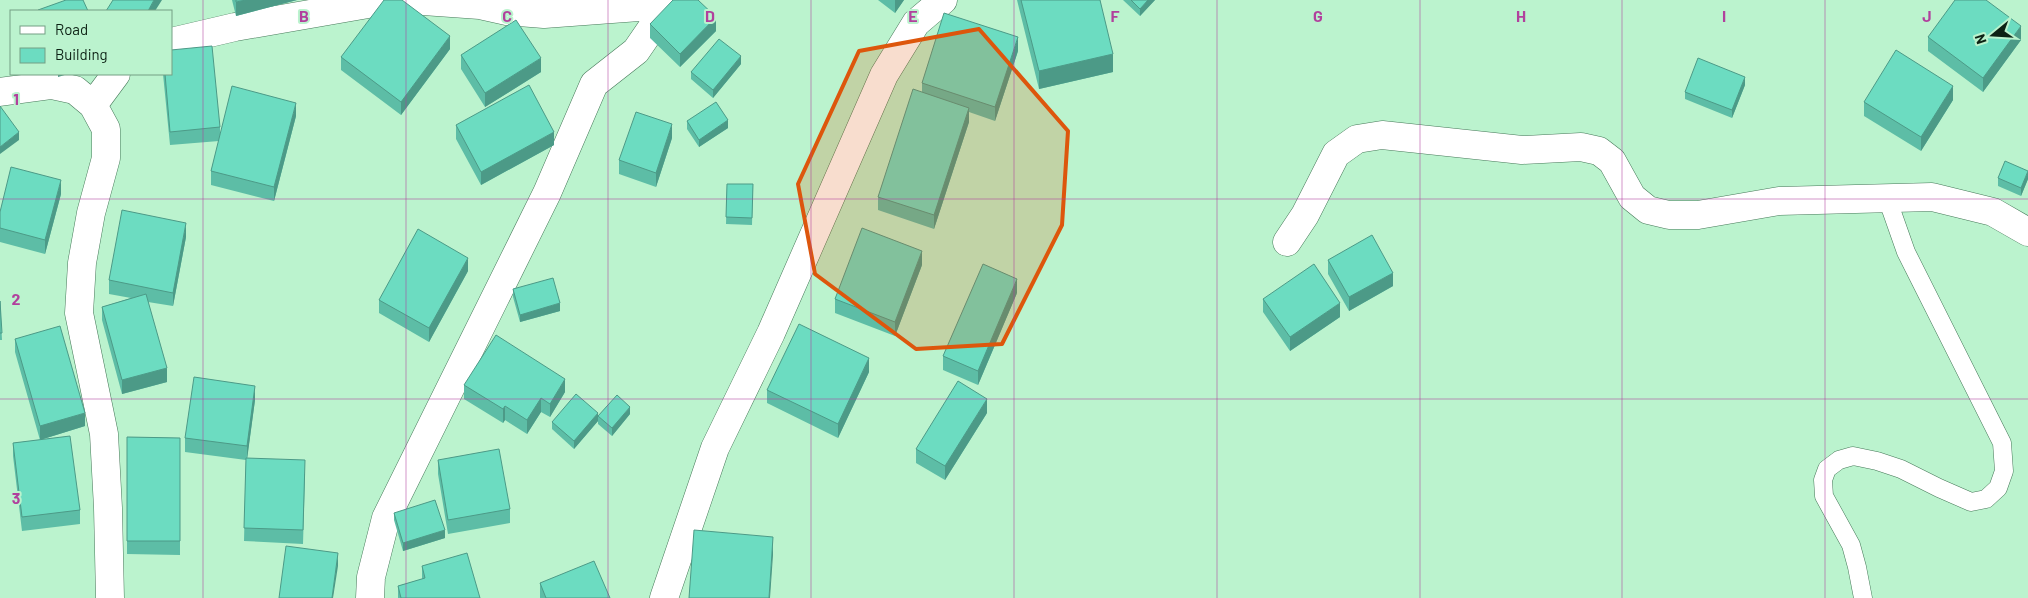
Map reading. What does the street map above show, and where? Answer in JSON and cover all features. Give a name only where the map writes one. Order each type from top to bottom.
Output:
[{"type":"street","points":[[172,42],[235,27],[391,0]]},
{"type":"street","points":[[408,0],[480,4],[508,10],[544,14],[631,4],[669,2]]},
{"type":"street","points":[[664,598],[715,448],[771,333],[884,75],[916,22],[944,0]]},
{"type":"street","points":[[370,598],[372,577],[386,518],[547,192],[594,84],[636,50],[669,2]]},
{"type":"street","points":[[93,105],[115,75]]},
{"type":"street","points":[[0,92],[52,85],[75,90],[93,105],[106,129],[106,158],[91,213],[82,262],[80,313],[104,434],[110,598]]},
{"type":"street","points":[[1287,242],[1305,215],[1336,154],[1357,139],[1382,135],[1522,150],[1581,147],[1599,151],[1612,161],[1632,197],[1648,210],[1669,215],[1698,215],[1779,201],[1932,197],[1993,212],[2028,232]]},
{"type":"lane","points":[[1862,598],[1851,545],[1824,496],[1822,480],[1827,469],[1838,460],[1853,456],[1877,461],[1900,469],[1971,502],[1986,499],[1998,488],[2004,471],[2002,443],[1906,252],[1887,198]]},
{"type":"highlighted area","points":[[979,29],[1068,131],[1062,225],[1002,344],[916,349],[815,274],[798,184],[859,51]]},
{"type":"building","points":[[66,0],[83,0],[88,10],[38,10]]},
{"type":"building","points":[[113,0],[154,0],[149,10],[107,10]]},
{"type":"building","points":[[384,0],[402,0],[450,36],[401,102],[341,57]]},
{"type":"building","points":[[673,0],[698,0],[716,17],[680,54],[650,24]]},
{"type":"building","points":[[1021,0],[1100,0],[1113,54],[1039,71]]},
{"type":"building","points":[[1131,0],[1148,0],[1140,9]]},
{"type":"building","points":[[1955,0],[1986,0],[2021,26],[1983,78],[1928,37]]},
{"type":"building","points":[[944,13],[1018,37],[995,107],[922,83]]},
{"type":"building","points":[[516,20],[541,58],[485,93],[461,55]]},
{"type":"building","points":[[719,39],[741,56],[713,90],[691,72]]},
{"type":"building","points":[[212,46],[220,127],[170,132],[165,75],[172,75],[172,50]]},
{"type":"building","points":[[1896,50],[1953,86],[1921,137],[1864,102]]},
{"type":"building","points":[[1698,58],[1745,77],[1732,110],[1685,92]]},
{"type":"building","points":[[529,85],[554,132],[481,172],[456,125]]},
{"type":"building","points":[[232,86],[296,103],[274,187],[211,171]]},
{"type":"building","points":[[913,89],[969,108],[934,215],[878,197]]},
{"type":"building","points":[[716,102],[728,120],[699,140],[687,121]]},
{"type":"building","points":[[0,106],[19,132],[0,147]]},
{"type":"building","points":[[636,112],[672,124],[656,173],[619,160]]},
{"type":"building","points":[[2005,161],[2028,171],[2021,188],[1998,178]]},
{"type":"building","points":[[11,167],[61,180],[45,240],[0,228],[0,212]]},
{"type":"building","points":[[727,184],[753,184],[752,218],[726,217]]},
{"type":"building","points":[[122,210],[186,223],[173,293],[109,280]]},
{"type":"building","points":[[862,228],[922,251],[895,322],[835,299]]},
{"type":"building","points":[[418,229],[468,258],[429,328],[379,300]]},
{"type":"building","points":[[1372,235],[1393,273],[1349,297],[1328,260]]},
{"type":"building","points":[[983,264],[1017,279],[978,371],[943,356]]},
{"type":"building","points":[[1314,264],[1340,303],[1290,337],[1263,299]]},
{"type":"building","points":[[553,278],[560,303],[520,315],[513,289]]},
{"type":"building","points":[[146,294],[167,368],[122,380],[102,307]]},
{"type":"building","points":[[0,301],[2,333],[0,333]]},
{"type":"building","points":[[799,324],[869,358],[838,424],[767,390]]},
{"type":"building","points":[[60,326],[85,413],[40,426],[15,339]]},
{"type":"building","points":[[496,335],[565,379],[550,404],[541,398],[527,420],[505,406],[503,409],[464,385]]},
{"type":"building","points":[[194,377],[255,386],[247,446],[185,438]]},
{"type":"building","points":[[958,381],[987,399],[945,466],[916,449]]},
{"type":"building","points":[[576,394],[598,413],[574,441],[552,422]]},
{"type":"building","points":[[617,395],[630,407],[612,428],[598,416]]},
{"type":"building","points":[[70,436],[80,510],[22,517],[13,443]]},
{"type":"building","points":[[127,437],[180,438],[180,541],[127,541]]},
{"type":"building","points":[[499,449],[510,509],[448,520],[438,460]]},
{"type":"building","points":[[246,458],[305,460],[303,530],[244,528]]},
{"type":"building","points":[[435,500],[445,530],[403,543],[394,513]]},
{"type":"building","points":[[694,530],[773,537],[769,598],[689,598]]},
{"type":"building","points":[[286,546],[338,553],[332,598],[279,598]]},
{"type":"building","points":[[467,553],[480,598],[401,598],[398,586],[425,578],[422,566]]},
{"type":"building","points":[[594,561],[610,598],[546,598],[540,583]]}]
